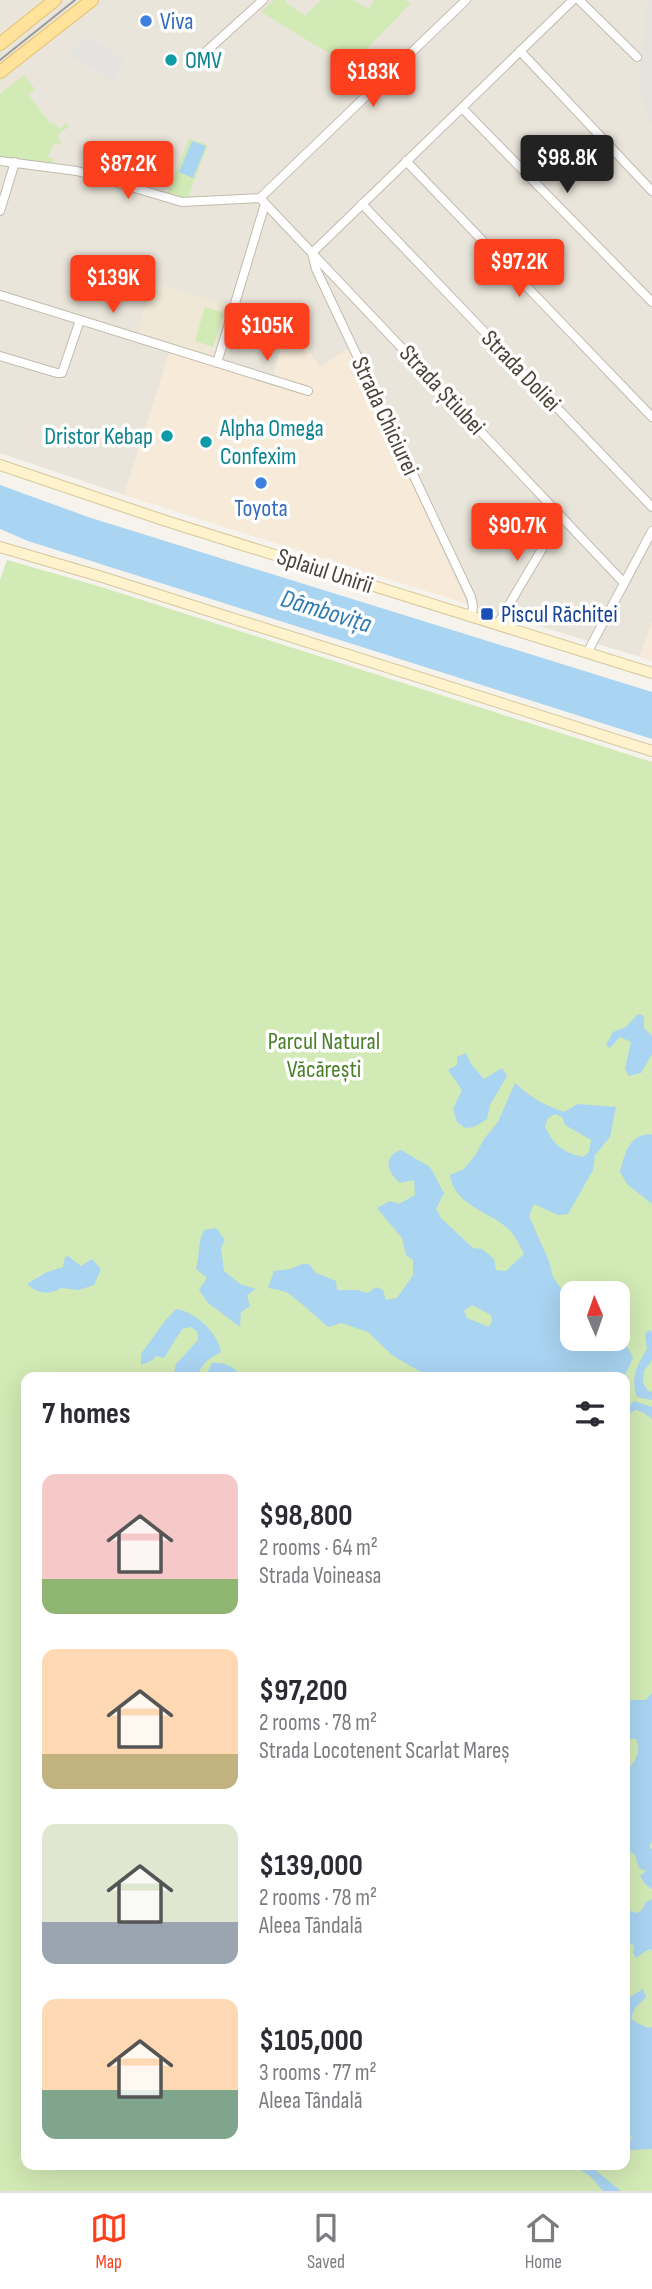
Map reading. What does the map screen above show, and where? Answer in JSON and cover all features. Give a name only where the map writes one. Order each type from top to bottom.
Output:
[{"type":"main road","points":[[0,44],[55,0]]},
{"type":"main road","points":[[0,72],[92,0]]},
{"type":"main road","name":"Splaiul Unirii","points":[[0,465],[166,521],[652,673]]},
{"type":"main road","points":[[0,547],[652,751]]},
{"type":"street","points":[[191,65],[263,0]]},
{"type":"street","points":[[217,363],[263,201],[466,0]]},
{"type":"street","points":[[312,253],[573,0]]},
{"type":"street","points":[[579,0],[637,58]]},
{"type":"street","points":[[520,51],[652,191]]},
{"type":"street","points":[[461,108],[652,302]]},
{"type":"street","points":[[0,161],[77,171],[182,202],[263,201]]},
{"type":"street","points":[[406,161],[652,417]]},
{"type":"street","points":[[0,211],[15,162]]},
{"type":"street","name":"Strada Știubei","points":[[263,201],[624,583]]},
{"type":"street","name":"Strada Doliei","points":[[362,204],[652,507]]},
{"type":"street","name":"Strada Chiciurei","points":[[312,253],[316,269],[471,597],[471,617]]},
{"type":"street","points":[[0,295],[308,391]]},
{"type":"street","points":[[0,356],[62,373],[80,320]]},
{"type":"street","points":[[496,625],[561,517]]},
{"type":"street","points":[[587,653],[652,531]]},
{"type":"shaded area","points":[[0,0],[652,0],[652,622],[640,657],[467,604],[349,349],[320,368],[291,325],[288,326],[271,383],[170,352],[124,495],[0,453]]},
{"type":"shaded area","points":[[647,0],[652,0],[652,125],[640,91],[640,58]]},
{"type":"shaded area","points":[[87,37],[126,61],[113,81],[71,55],[75,47]]},
{"type":"shaded area","points":[[153,283],[231,306],[216,357],[137,333]]},
{"type":"shaded area","points":[[291,324],[320,367],[349,348],[467,604],[124,495],[170,351],[271,383],[288,326]]},
{"type":"shaded area","points":[[652,622],[652,661],[640,657]]},
{"type":"green space","points":[[274,0],[287,0],[285,2],[305,16],[321,0],[353,0],[368,9],[374,0],[405,0],[411,3],[350,66],[261,12]]},
{"type":"green space","points":[[24,75],[35,89],[28,95],[51,124],[54,123],[59,129],[66,123],[69,126],[57,136],[61,141],[60,145],[54,143],[48,157],[54,159],[52,163],[0,158],[0,94]]},
{"type":"green space","points":[[189,138],[208,145],[187,200],[167,194]]},
{"type":"green space","points":[[205,307],[224,313],[213,347],[195,341]]},
{"type":"green space","name":"Parcul Natural Văcărești","points":[[7,560],[98,586],[652,762],[652,2191],[0,2191],[0,580]]},
{"type":"water","points":[[192,141],[206,146],[193,178],[179,172]]},
{"type":"water","name":"Dâmbovița","points":[[0,485],[88,517],[652,692],[652,739],[28,541],[0,529]]},
{"type":"water","points":[[638,1014],[644,1018],[644,1028],[652,1036],[652,1054],[641,1073],[629,1076],[625,1069],[631,1042],[620,1037],[610,1048],[606,1045],[613,1032],[626,1027]]},
{"type":"water","points":[[466,1053],[471,1064],[484,1079],[502,1068],[507,1076],[490,1105],[487,1119],[474,1127],[465,1128],[457,1122],[453,1109],[462,1090],[448,1070],[457,1065],[457,1057]]},
{"type":"water","points":[[515,1083],[538,1100],[564,1112],[578,1104],[616,1107],[610,1137],[595,1155],[593,1170],[568,1214],[558,1215],[534,1204],[529,1216],[549,1261],[553,1277],[560,1287],[560,1351],[630,1351],[633,1358],[626,1372],[421,1372],[393,1356],[368,1332],[341,1323],[328,1327],[286,1292],[268,1288],[274,1271],[309,1264],[316,1273],[336,1281],[337,1290],[368,1293],[376,1287],[383,1290],[386,1300],[397,1298],[413,1275],[413,1260],[406,1255],[402,1238],[377,1208],[390,1201],[399,1204],[415,1195],[414,1180],[400,1183],[388,1165],[391,1157],[401,1150],[430,1167],[444,1193],[436,1209],[441,1218],[473,1248],[482,1249],[494,1259],[496,1270],[506,1271],[524,1254],[516,1239],[505,1226],[464,1199],[452,1185],[450,1175],[464,1169],[498,1122]],"holes":[[[555,1114],[562,1117],[565,1125],[591,1140],[589,1152],[583,1157],[570,1153],[555,1143],[545,1126],[548,1118]],[[472,1305],[491,1315],[489,1327],[467,1318],[464,1311]]]},
{"type":"water","points":[[650,1134],[652,1204],[627,1184],[620,1172],[632,1142]]},
{"type":"water","points":[[216,1228],[225,1240],[221,1248],[224,1271],[240,1284],[256,1289],[247,1295],[250,1306],[241,1312],[240,1327],[208,1303],[199,1290],[207,1278],[196,1269],[200,1240],[204,1230]]},
{"type":"water","points":[[68,1256],[81,1266],[92,1259],[101,1269],[94,1285],[79,1290],[61,1288],[53,1292],[40,1292],[27,1284],[47,1272],[63,1267],[65,1257]]},
{"type":"water","points":[[176,1309],[191,1314],[210,1330],[221,1352],[206,1362],[199,1372],[174,1372],[176,1364],[198,1340],[197,1331],[191,1327],[182,1329],[164,1358],[156,1356],[141,1365],[141,1354]]},
{"type":"water","points":[[648,1330],[652,1332],[652,1360],[644,1371],[643,1383],[648,1391],[652,1392],[652,1400],[637,1397],[634,1384],[638,1366],[647,1349],[645,1335]]},
{"type":"water","points":[[212,1363],[225,1364],[239,1372],[208,1372]]},
{"type":"water","points":[[634,1401],[652,1407],[652,1419],[635,1410],[630,1414],[630,1404]]},
{"type":"water","points":[[652,1693],[652,1841],[649,1847],[652,1849],[652,1889],[640,1876],[646,1871],[639,1868],[635,1855],[630,1852],[630,1767],[636,1758],[638,1745],[636,1739],[630,1739],[630,1701],[646,1700]]},
{"type":"water","points":[[652,1899],[652,1951],[649,1949],[636,1958],[633,1953],[634,1945],[630,1944],[630,1912],[637,1913]]},
{"type":"water","points":[[643,1989],[646,1997],[635,2008],[631,2018],[648,2028],[652,2027],[652,2149],[630,2150],[630,1997]]},
{"type":"water","points":[[581,2170],[595,2170],[621,2191],[603,2191]]},
{"type":"tram line","points":[[0,60],[75,0]]},
{"type":"place","name":"Viva","points":[[146,21]]},
{"type":"place","name":"OMV","points":[[171,60]]},
{"type":"place","name":"Dristor Kebap","points":[[167,436]]},
{"type":"place","name":"Alpha Omega Confexim","points":[[206,442]]},
{"type":"place","name":"Toyota","points":[[261,483]]},
{"type":"place","name":"Piscul Răchitei","points":[[487,614]]}]
